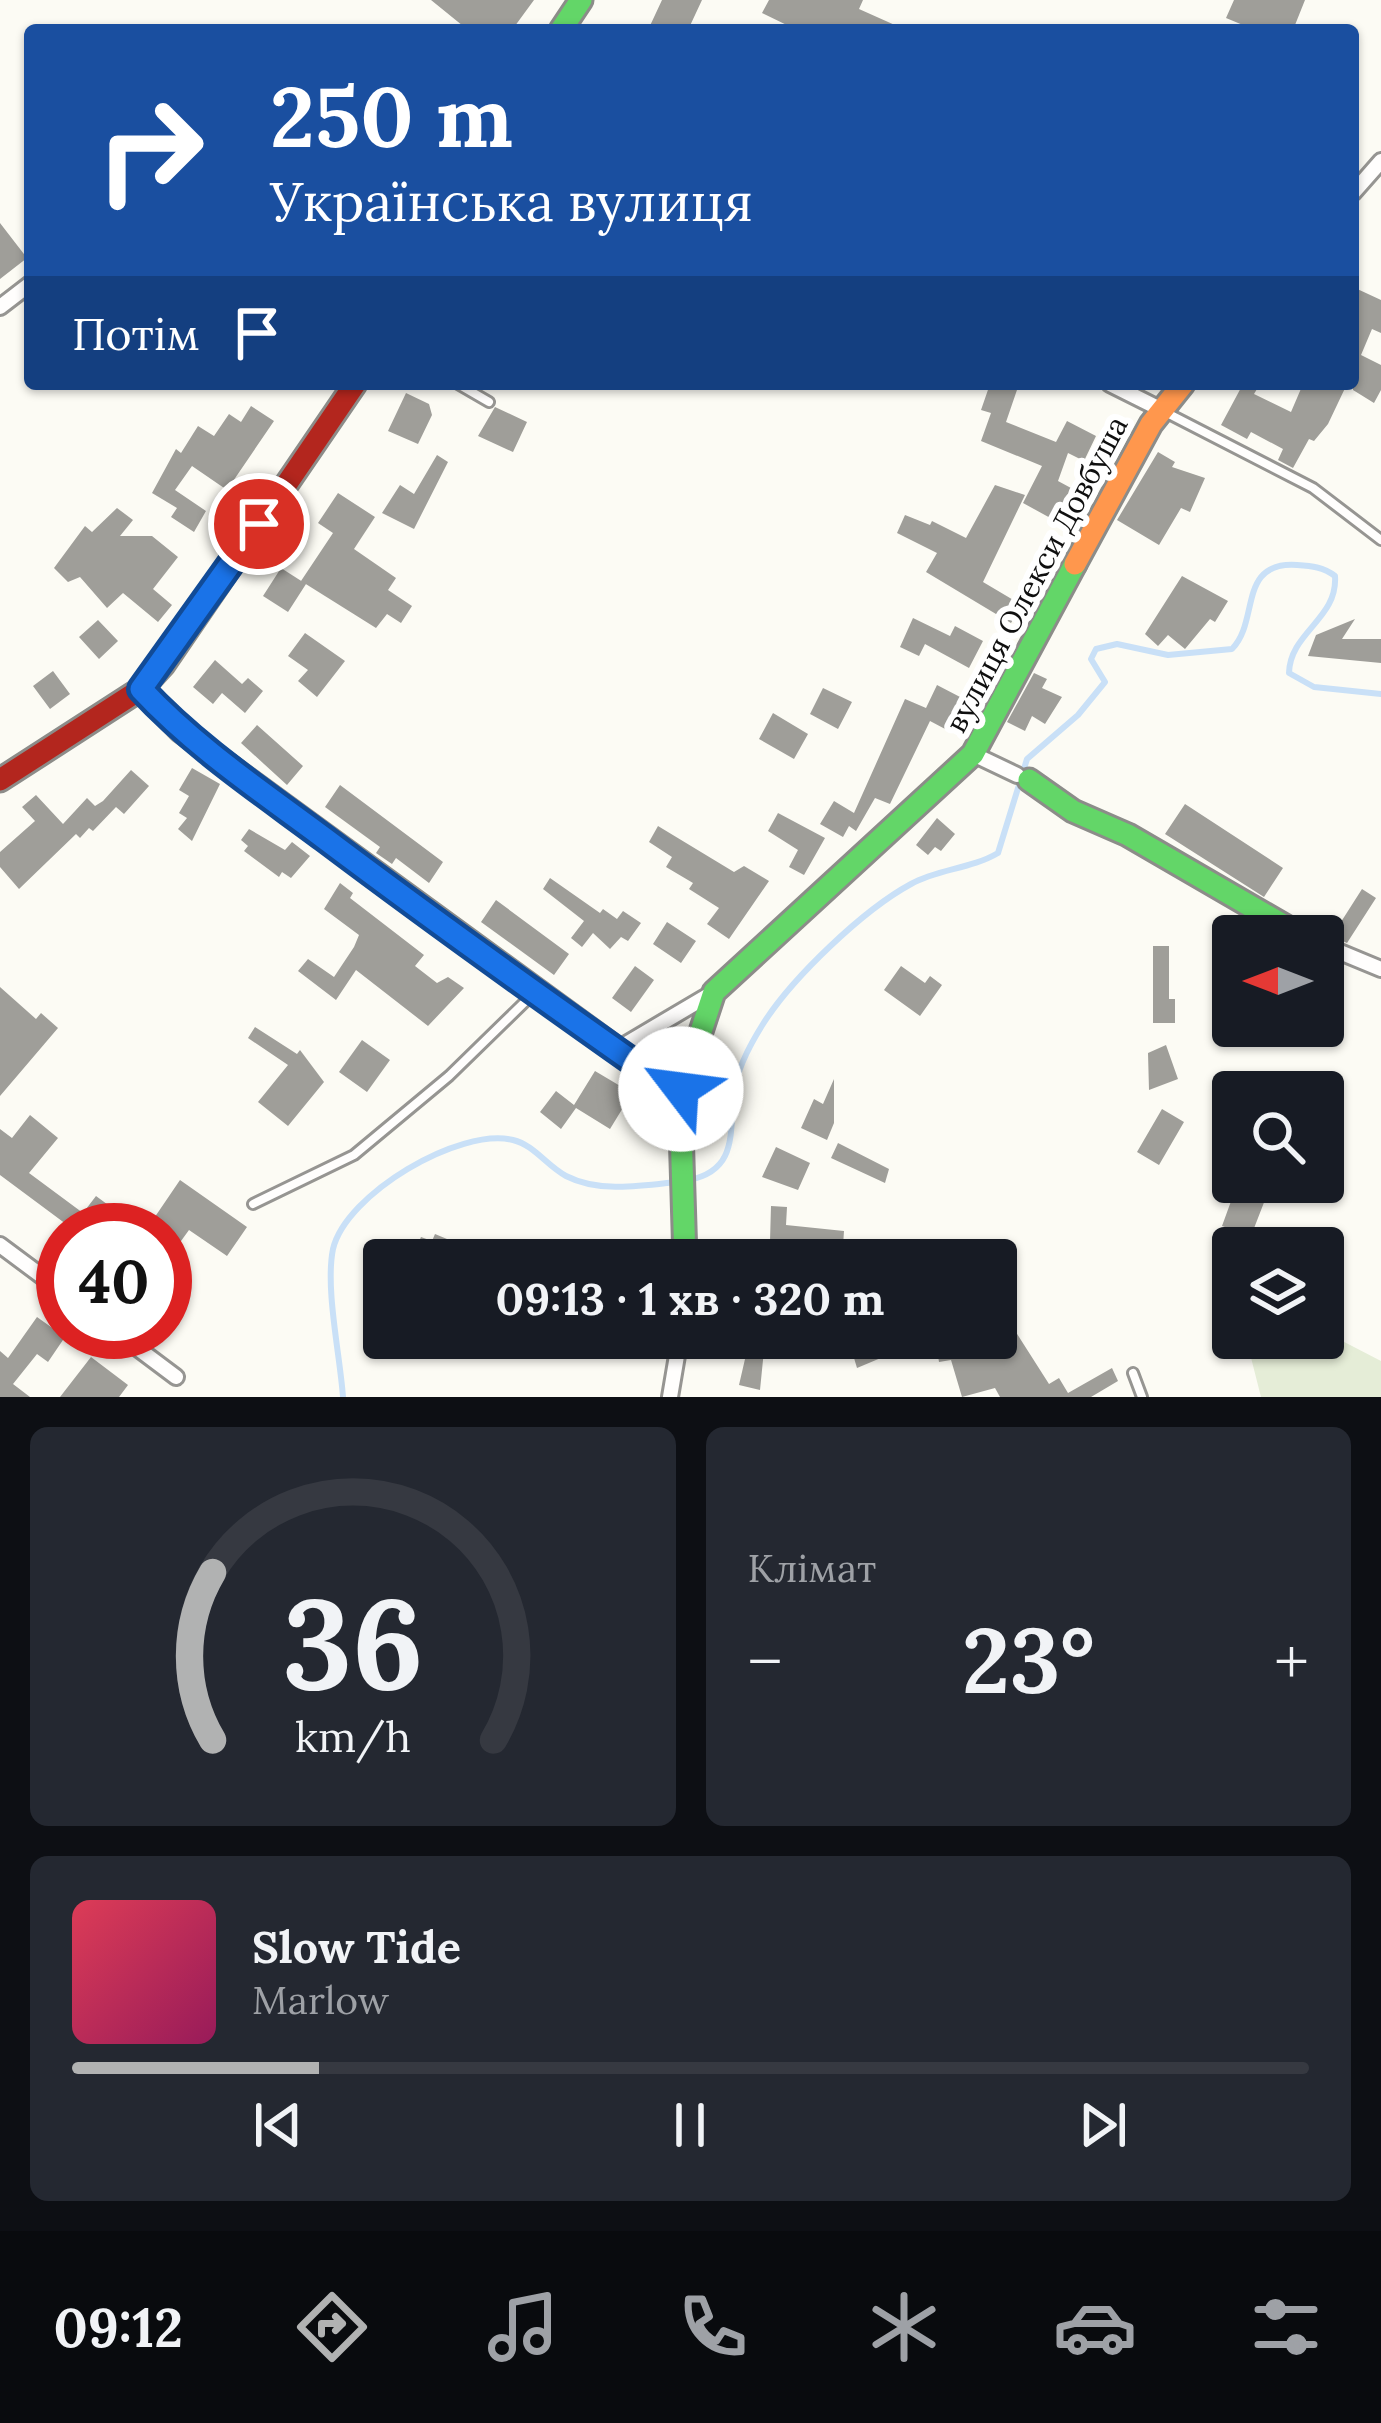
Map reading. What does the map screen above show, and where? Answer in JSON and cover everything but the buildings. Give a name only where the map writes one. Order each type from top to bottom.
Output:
[{"type":"street","points":[[1359,186],[1381,161]]},
{"type":"street","points":[[0,307],[24,289]]},
{"type":"street","points":[[0,780],[141,689],[351,390]]},
{"type":"street","points":[[1122,390],[1160,409]]},
{"type":"street","name":"вулиця Олекси Довбуша","points":[[685,1239],[680,1095],[714,992],[973,754],[1160,409],[1177,390]]},
{"type":"street","points":[[141,689],[180,730],[534,994],[680,1095]]},
{"type":"street","points":[[973,754],[1023,777],[1073,811],[1128,836],[1265,915]]},
{"type":"street","points":[[1344,954],[1381,969]]},
{"type":"street","points":[[616,1050],[714,992]]},
{"type":"street","points":[[0,1245],[36,1272]]},
{"type":"street","points":[[152,1359],[176,1377]]},
{"type":"street","points":[[670,1397],[676,1359]]},
{"type":"lane","points":[[469,390],[489,401]]},
{"type":"lane","points":[[1160,409],[1313,488],[1381,540]]},
{"type":"lane","points":[[253,1204],[354,1155],[449,1076],[534,994]]},
{"type":"lane","points":[[1133,1373],[1142,1397]]},
{"type":"green space","points":[[1344,1342],[1381,1361],[1381,1397],[1261,1397],[1251,1359],[1344,1359]]},
{"type":"waterway","points":[[689,1180],[705,1175],[724,1158],[745,1056],[776,1006],[810,966],[872,910],[911,884],[998,853],[1027,759],[1078,715],[1105,682],[1091,659],[1096,649],[1117,644],[1168,655],[1232,649],[1265,572],[1278,566],[1312,567],[1335,576],[1334,591],[1297,647],[1289,673],[1314,687],[1381,694]]},
{"type":"waterway","points":[[343,1397],[332,1302],[333,1249],[359,1207],[408,1169],[464,1144],[513,1140],[566,1176],[592,1185],[676,1182]]},
{"type":"traffic: fast","points":[[565,24],[581,0]]},
{"type":"traffic: fast","points":[[684,1239],[680,1095],[714,992],[973,754],[1075,564]]},
{"type":"traffic: fast","points":[[141,689],[180,730],[680,1095]]},
{"type":"traffic: fast","points":[[1029,780],[1073,811],[1128,835],[1266,915]]},
{"type":"traffic: slow","points":[[1075,564],[1151,424],[1178,390]]},
{"type":"traffic: jam","points":[[0,780],[141,689],[163,665],[351,390]]},
{"type":"route","points":[[259,524],[163,665],[141,689],[180,730],[393,890],[578,1026],[680,1095],[681,1089]]}]
